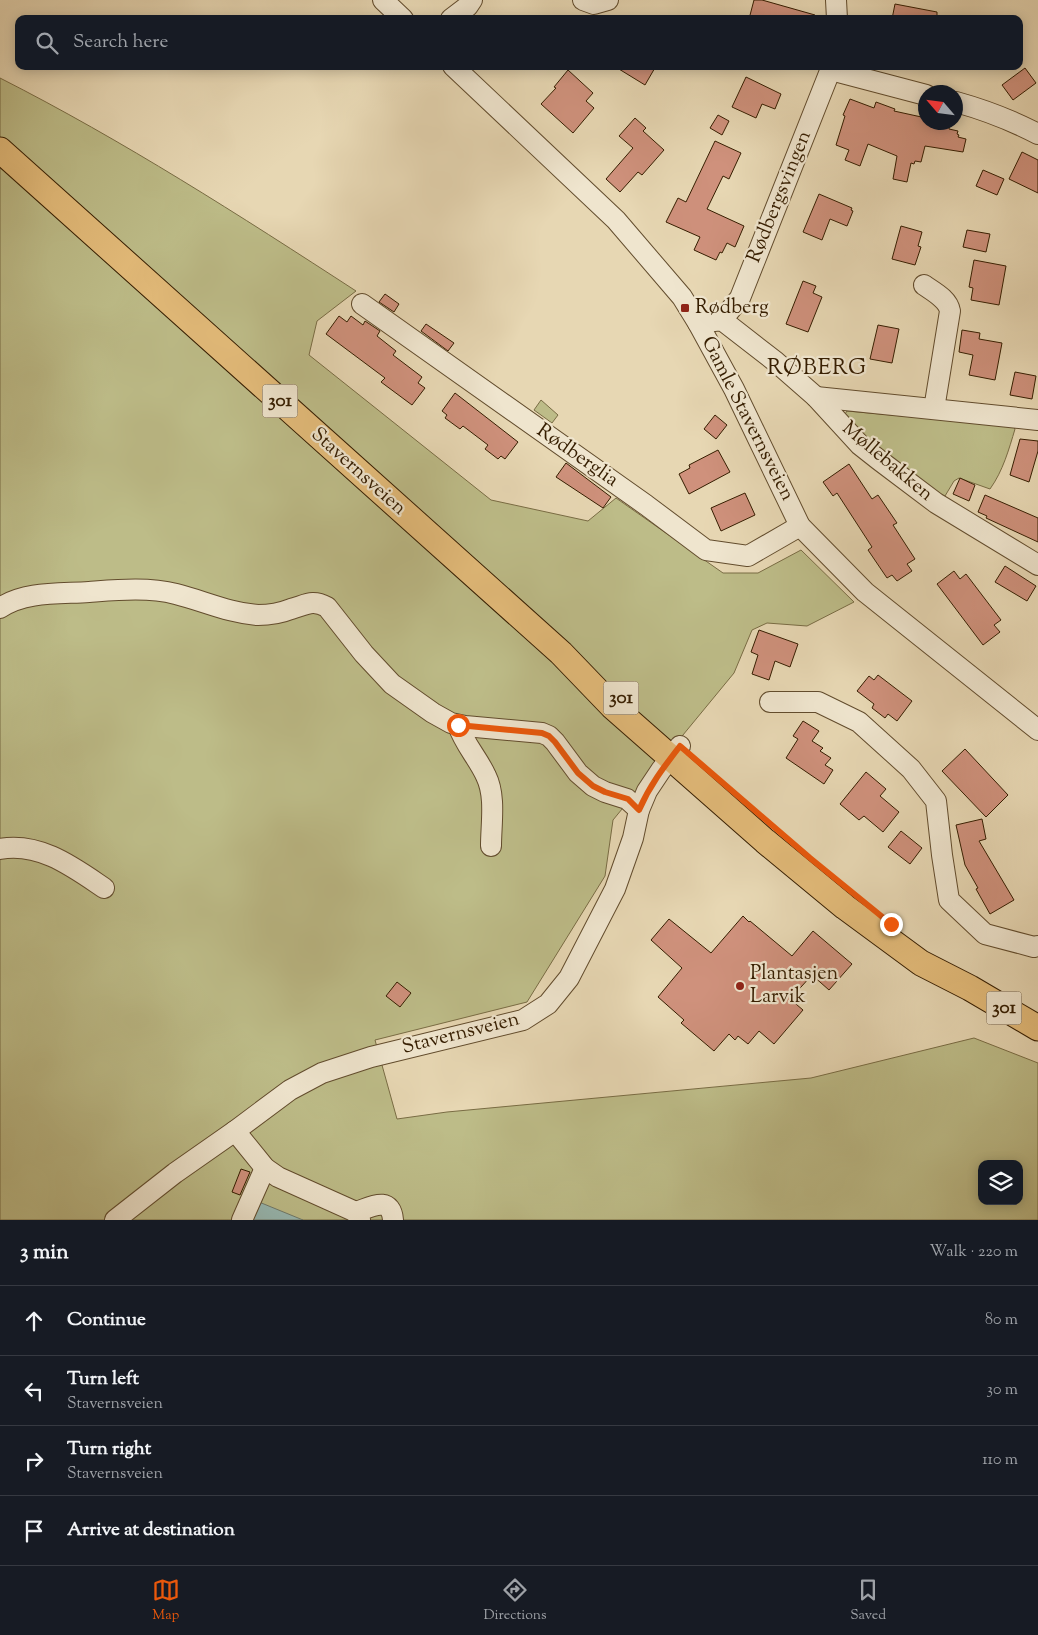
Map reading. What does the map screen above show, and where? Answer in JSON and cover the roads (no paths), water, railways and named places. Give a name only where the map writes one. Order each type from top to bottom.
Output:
[{"type":"main road","name":"Stavernsveien","points":[[0,150],[560,653],[619,696],[675,752],[804,874],[881,935],[921,963],[970,988],[1038,1028]]},
{"type":"street","points":[[383,0],[399,15]]},
{"type":"street","points":[[456,15],[468,6],[472,0]]},
{"type":"street","points":[[583,0],[594,4],[608,0]]},
{"type":"street","points":[[836,0],[837,15]]},
{"type":"street","name":"Gamle Stavernsveien","points":[[457,70],[616,220],[682,297],[734,389],[800,526],[865,592],[1038,730]]},
{"type":"street","name":"Rødbergsvingen","points":[[722,320],[740,298],[830,70]]},
{"type":"street","name":"Rødbergsvingen","points":[[838,70],[918,93]]},
{"type":"street","points":[[963,104],[1012,120],[1038,134]]},
{"type":"street","points":[[924,285],[941,297],[949,306],[950,311],[934,409]]},
{"type":"street","name":"Rødberglia","points":[[362,304],[638,499],[706,550],[748,556],[800,526]]},
{"type":"street","points":[[698,324],[722,320]]},
{"type":"street","name":"Møllebakken","points":[[722,320],[776,362],[816,398],[860,445],[936,503],[1038,565]]},
{"type":"street","points":[[816,398],[1038,420]]},
{"type":"street","points":[[0,608],[28,598],[50,593],[118,590],[176,594],[221,609],[259,615],[276,614],[307,603],[320,603],[327,607],[364,654],[392,684],[432,713],[450,723],[458,725],[542,733],[549,736],[578,773],[593,786],[628,799],[639,810]]},
{"type":"street","points":[[770,702],[818,702],[859,722],[911,769],[936,801],[942,855],[950,900],[984,934],[1034,947],[1038,946]]},
{"type":"street","points":[[458,725],[462,737],[487,777],[491,793],[491,846]]},
{"type":"street","name":"Stavernsveien","points":[[115,1220],[175,1173],[290,1090],[322,1073],[371,1056],[524,1020],[548,1004],[568,978],[616,888],[633,838],[639,810],[647,791],[675,752]]},
{"type":"street","points":[[0,848],[22,848],[51,855],[66,862],[104,888]]},
{"type":"street","points":[[235,1131],[265,1168],[278,1177],[358,1216],[375,1204],[381,1204],[390,1211],[393,1220]]},
{"type":"street","points":[[242,1220],[265,1168]]},
{"type":"water","points":[[259,1202],[303,1220],[251,1220]]},
{"type":"place","name":"Rødberg","points":[[685,308]]},
{"type":"place","name":"Plantasjen Larvik","points":[[740,986]]},
{"type":"district","name":"RØBERG","points":[[817,369]]}]
